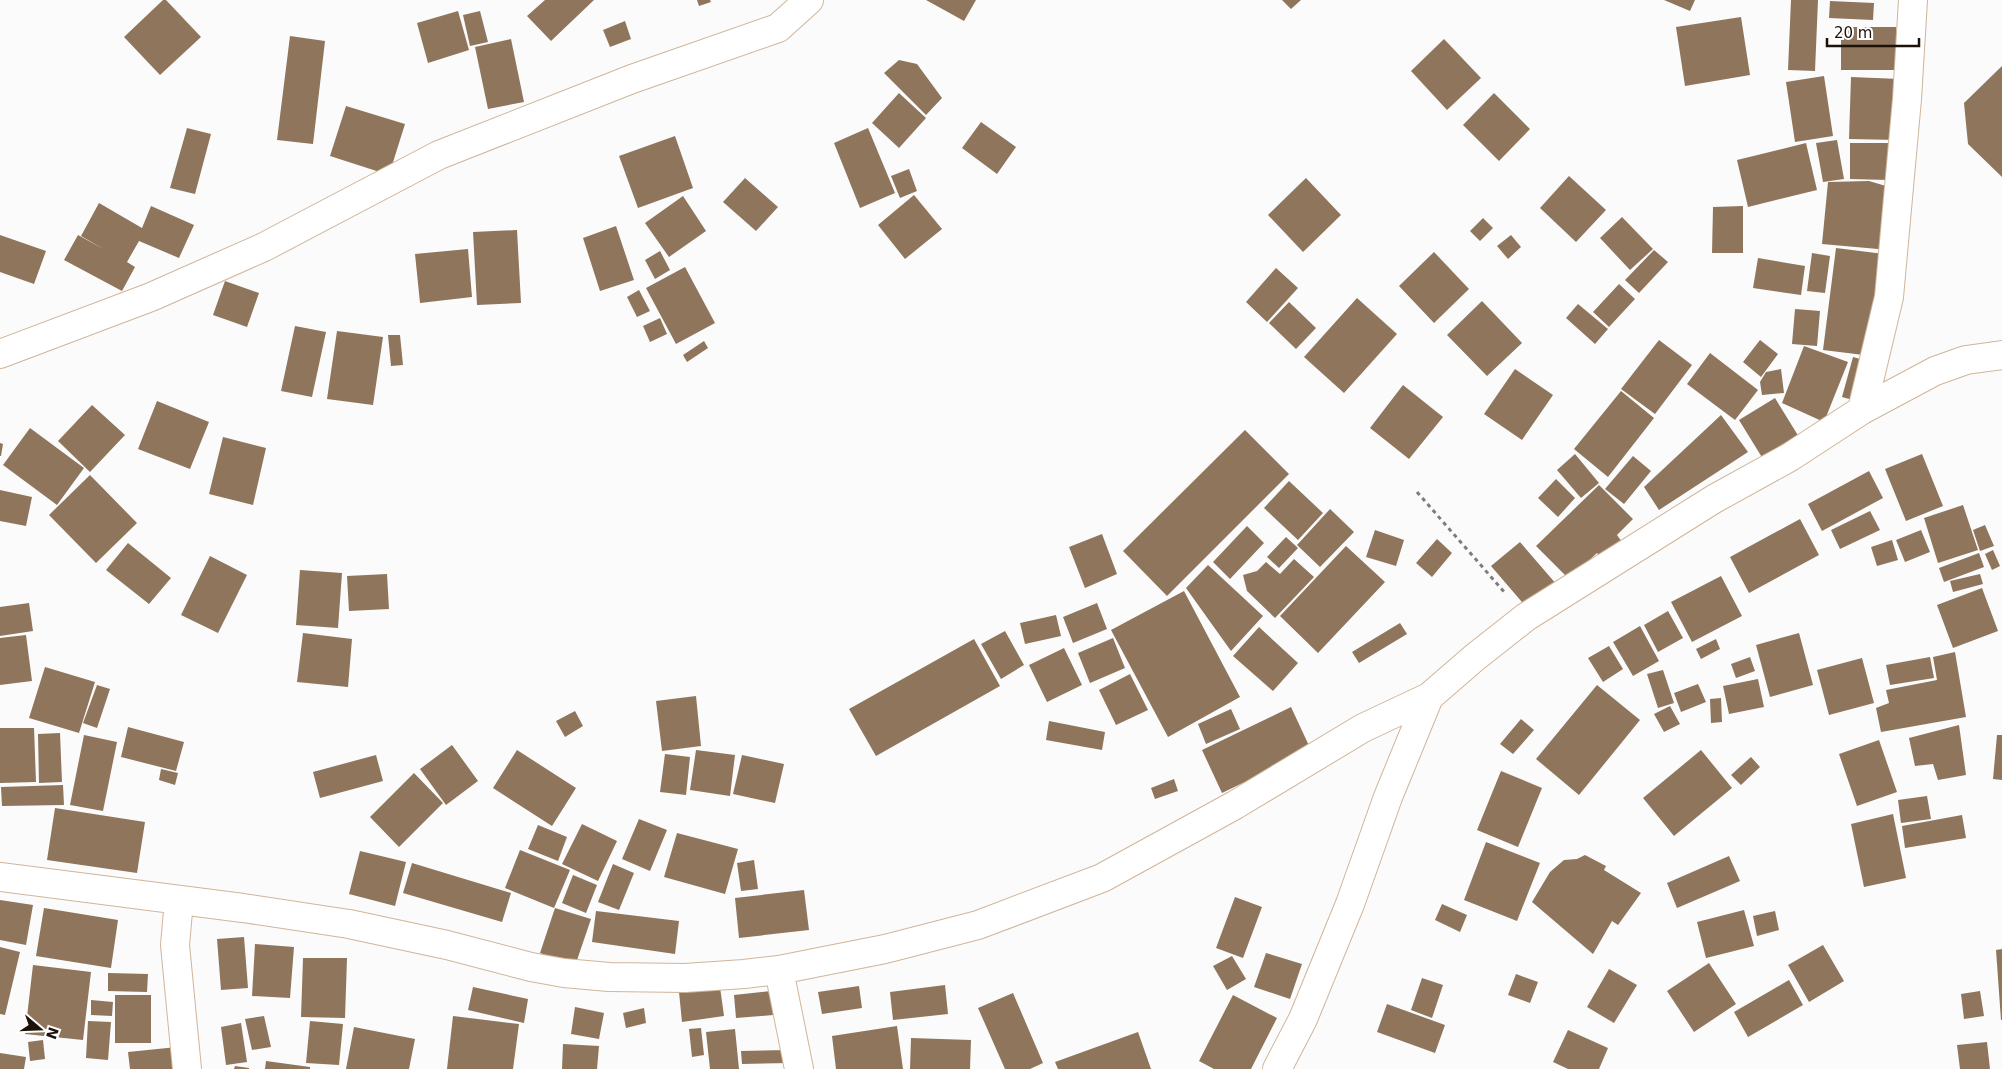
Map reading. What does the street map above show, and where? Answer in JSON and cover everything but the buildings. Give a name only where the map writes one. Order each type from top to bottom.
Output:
[{"type":"street","points":[[0,354],[150,297],[264,247],[439,155],[632,78],[778,28],[810,0]]},
{"type":"street","points":[[1862,410],[1889,297],[1907,99],[1913,0]]},
{"type":"street","points":[[0,877],[349,924],[447,945],[531,967],[564,973],[609,977],[685,978],[778,970],[885,949],[978,925],[1102,878],[1235,805],[1363,728],[1429,697],[1474,658],[1526,618],[1714,499],[1790,457],[1862,410],[1935,371],[1966,360],[2002,355]]},
{"type":"street","points":[[1277,1069],[1311,1001],[1350,904],[1388,797],[1429,697]]},
{"type":"street","points":[[179,900],[175,945],[187,1069]]},
{"type":"street","points":[[778,970],[799,1069]]},
{"type":"path","points":[[1417,492],[1526,618]]}]
